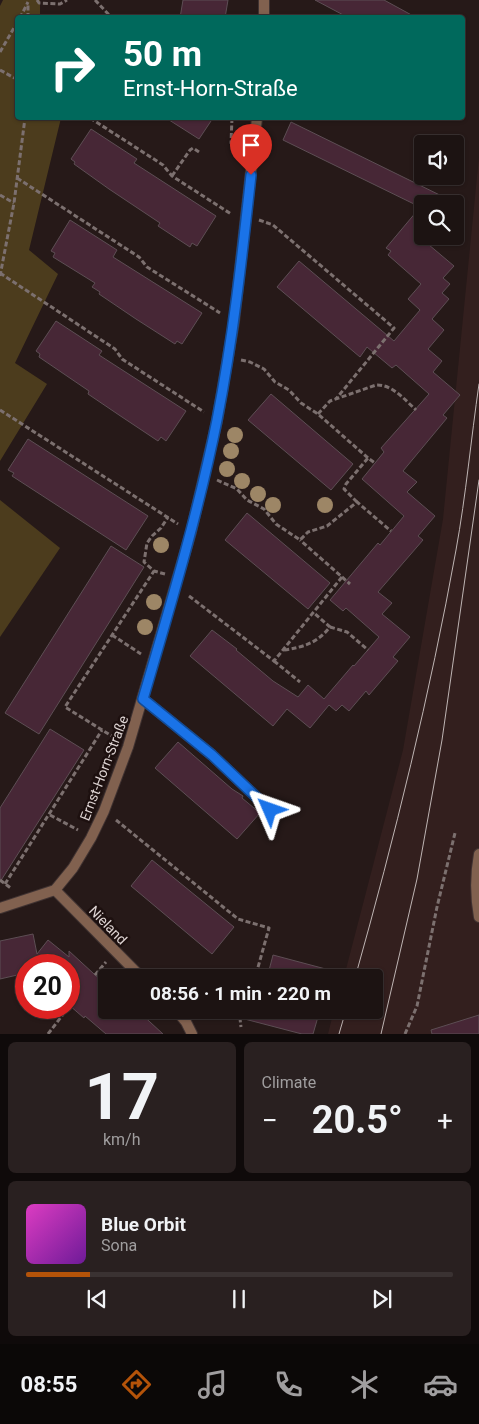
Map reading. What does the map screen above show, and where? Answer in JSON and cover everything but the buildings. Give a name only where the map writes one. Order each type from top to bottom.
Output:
[{"type":"street","points":[[264,0],[264,15]]},
{"type":"street","name":"Ernst-Horn-Straße","points":[[55,890],[91,838],[104,811],[143,699],[191,532],[217,421],[234,322],[257,120]]},
{"type":"street","points":[[143,699],[212,755],[270,810]]},
{"type":"street","points":[[479,854],[475,876],[475,897],[479,917]]},
{"type":"street","points":[[0,908],[55,890]]},
{"type":"street","name":"Nieland","points":[[55,890],[133,969]]},
{"type":"street","points":[[184,1019],[192,1034]]},
{"type":"path","points":[[37,0],[39,3],[60,4],[67,0]]},
{"type":"path","points":[[95,0],[109,15]]},
{"type":"path","points":[[21,15],[28,1]]},
{"type":"path","points":[[28,1],[28,15]]},
{"type":"path","points":[[0,52],[15,26]]},
{"type":"path","points":[[0,70],[15,78]]},
{"type":"path","points":[[25,120],[14,203],[0,275],[115,349],[122,359],[217,421]]},
{"type":"path","points":[[93,120],[163,165],[172,176],[229,213],[266,221],[273,225],[394,328],[336,399]]},
{"type":"path","points":[[232,120],[232,145],[254,155]]},
{"type":"path","points":[[172,176],[192,148],[199,152]]},
{"type":"path","points":[[17,178],[139,257],[147,268],[234,322]]},
{"type":"path","points":[[0,195],[14,203]]},
{"type":"path","points":[[228,357],[250,362],[264,370],[275,382],[290,390],[301,403],[318,414],[375,463]]},
{"type":"path","points":[[318,414],[330,401],[376,385],[389,387],[416,410]]},
{"type":"path","points":[[0,410],[191,532]]},
{"type":"path","points":[[368,458],[344,489],[391,531]]},
{"type":"path","points":[[204,476],[237,489],[247,500],[264,509],[276,524],[300,540],[350,584]]},
{"type":"path","points":[[300,540],[308,532],[327,526],[357,502]]},
{"type":"path","points":[[168,517],[147,543],[144,562],[154,570],[178,578]]},
{"type":"path","points":[[128,746],[65,707],[154,570]]},
{"type":"path","points":[[274,661],[342,577]]},
{"type":"path","points":[[174,590],[192,597],[300,682]]},
{"type":"path","points":[[314,613],[330,626],[346,632],[368,650]]},
{"type":"path","points":[[283,650],[297,648],[314,641],[322,636],[330,626]]},
{"type":"path","points":[[112,635],[154,662]]},
{"type":"path","points":[[6,884],[102,730]]},
{"type":"path","points":[[104,811],[238,918],[269,928],[258,969]]},
{"type":"path","points":[[50,814],[91,838]]},
{"type":"path","points":[[405,1034],[416,1006],[455,834]]},
{"type":"path","points":[[48,1034],[59,1019]]},
{"type":"path","points":[[186,1022],[195,1019]]},
{"type":"path","points":[[240,1019],[241,1027]]},
{"type":"shaded area","points":[[3,0],[40,0],[40,15],[15,15],[15,120],[61,120],[29,250],[58,274],[15,363],[47,384],[0,461],[0,6]]},
{"type":"shaded area","points":[[479,157],[479,1034],[328,1034],[332,1019],[383,1019],[383,969],[346,969],[403,750],[443,519]]},
{"type":"shaded area","points":[[0,500],[60,548],[0,637]]},
{"type":"tram line","points":[[357,969],[398,818],[435,658],[460,529],[479,384]]},
{"type":"tram line","points":[[381,1034],[417,879],[442,740],[479,480]]},
{"type":"tram line","points":[[339,1034],[343,1019]]},
{"type":"route","points":[[251,175],[234,322],[217,421],[191,532],[143,699],[212,755],[270,810]]}]
